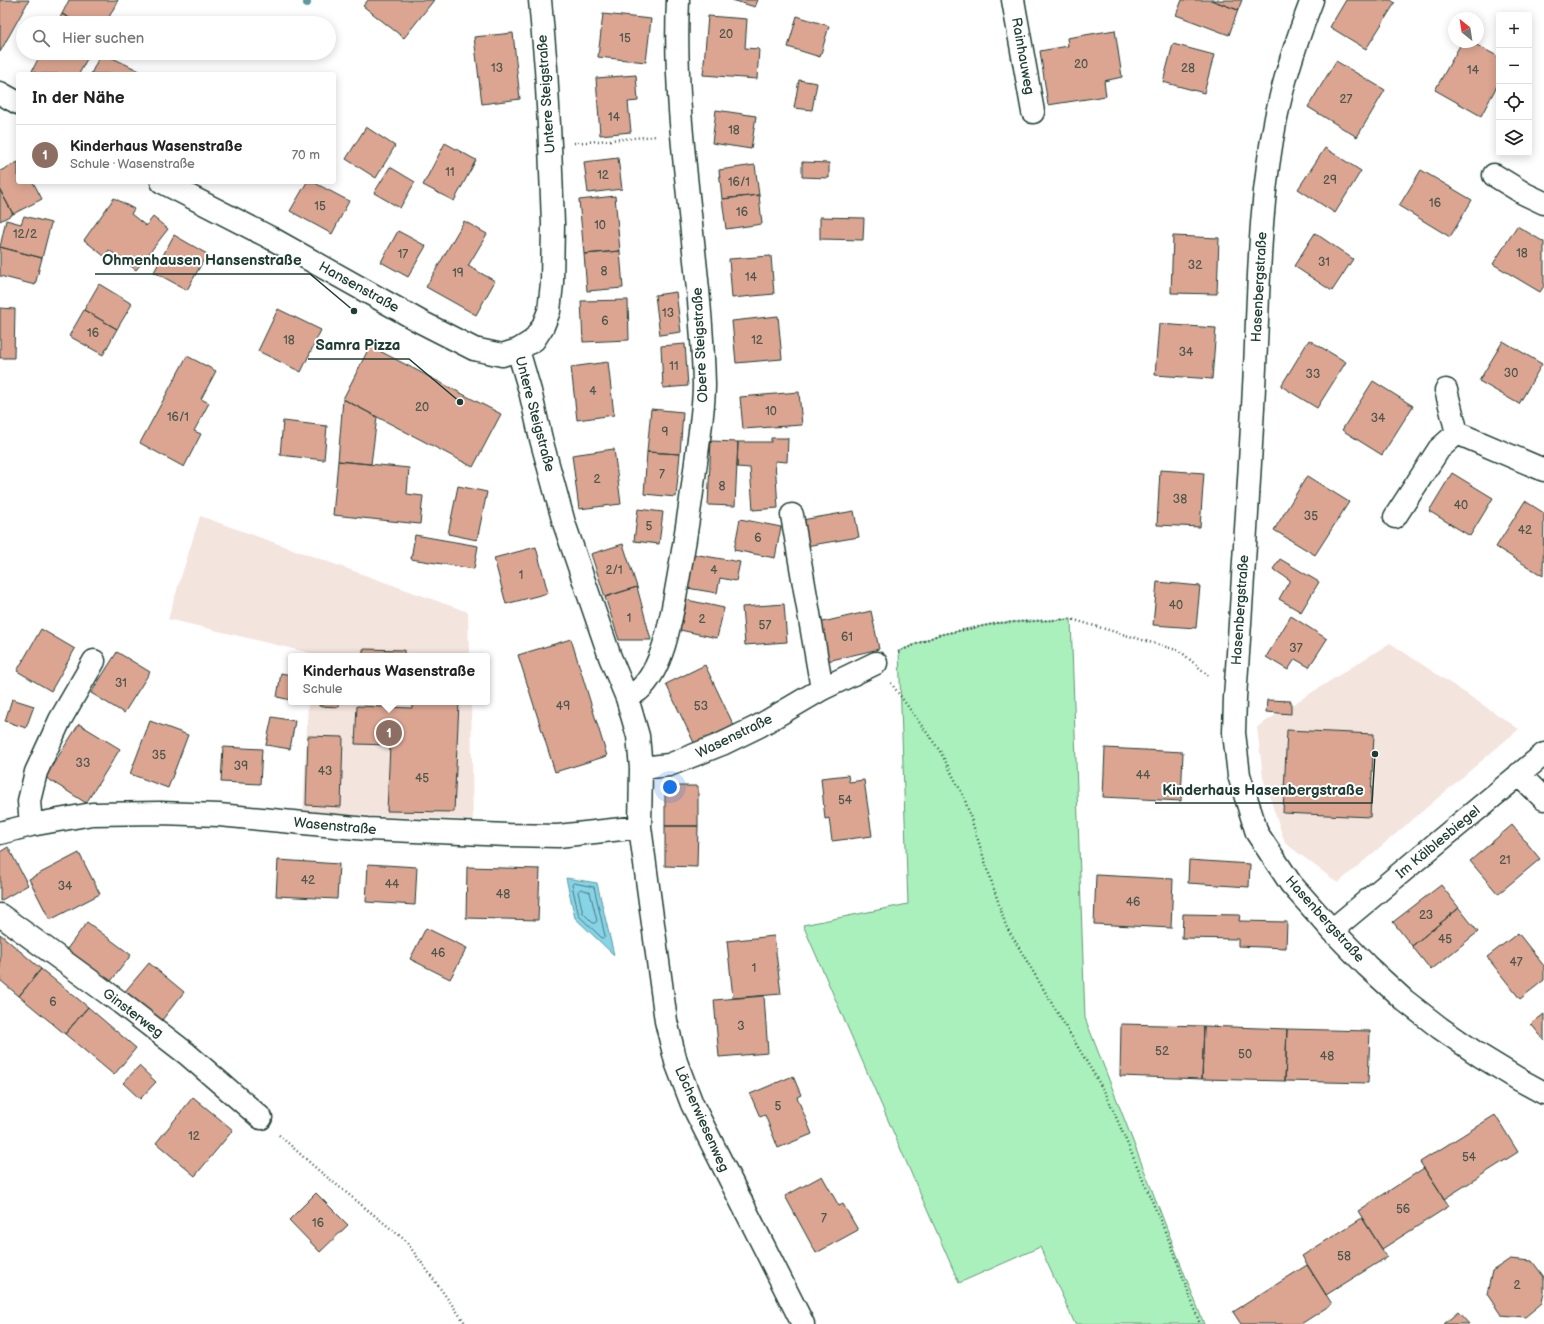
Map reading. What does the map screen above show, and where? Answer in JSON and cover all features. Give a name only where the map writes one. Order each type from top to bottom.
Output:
[{"type":"street","name":"Untere Steigstraße","points":[[540,0],[546,68],[550,145],[553,224],[552,283],[549,311],[534,340],[518,350],[564,523],[608,649],[627,698],[638,736],[641,768],[640,827]]},
{"type":"street","name":"Obere Steigstraße","points":[[627,698],[640,689],[650,677],[661,653],[668,628],[681,561],[702,412],[704,386],[701,327],[682,134],[677,48],[678,0]]},
{"type":"street","name":"Rainhauweg","points":[[1013,0],[1033,112]]},
{"type":"street","name":"Hasenbergstraße","points":[[1312,0],[1290,59],[1276,119],[1267,178],[1262,229],[1253,407],[1235,698],[1234,733],[1239,776],[1257,833],[1291,884],[1332,930],[1367,966],[1404,1000],[1440,1028],[1480,1055],[1544,1093]]},
{"type":"street","points":[[0,93],[16,102]]},
{"type":"street","points":[[1494,175],[1525,194],[1544,203]]},
{"type":"street","name":"Hansenstraße","points":[[166,184],[271,238],[421,322],[474,349],[502,355],[518,350]]},
{"type":"street","points":[[1446,390],[1457,433]]},
{"type":"street","points":[[1457,433],[1544,470]]},
{"type":"street","points":[[1396,517],[1439,449],[1457,433]]},
{"type":"street","points":[[792,515],[822,689]]},
{"type":"street","points":[[30,825],[30,801],[36,772],[60,720],[94,661]]},
{"type":"street","name":"Wasenstraße","points":[[641,768],[669,765],[722,744],[759,726],[822,689],[876,663]]},
{"type":"street","name":"Im Kälblesbiegel","points":[[1332,930],[1544,754]]},
{"type":"street","points":[[1520,774],[1544,798]]},
{"type":"street","name":"Wasenstraße","points":[[0,833],[30,825],[92,814],[160,813],[219,815],[367,829],[508,835],[558,836],[640,827]]},
{"type":"street","name":"Löcherwiesenweg","points":[[640,827],[666,1021],[676,1062],[692,1104],[803,1324]]},
{"type":"street","name":"Ginsterweg","points":[[0,915],[121,1003],[187,1054],[261,1118]]},
{"type":"path","points":[[550,145],[682,134]]},
{"type":"path","points":[[1200,1324],[1173,1250],[1107,1096],[1006,926],[964,797],[940,752],[876,663],[899,651],[938,635],[998,623],[1071,619],[1180,651],[1235,698]]},
{"type":"path","points":[[261,1118],[316,1170],[404,1240],[466,1324]]},
{"type":"shaded area","points":[[200,516],[468,612],[469,653],[310,653],[168,619]]},
{"type":"shaded area","points":[[1390,643],[1519,729],[1338,883],[1285,843],[1263,778],[1257,727]]},
{"type":"shaded area","points":[[308,705],[471,705],[473,820],[303,813]]},
{"type":"green space","points":[[1071,619],[1085,1018],[1204,1324],[1075,1324],[1040,1247],[959,1283],[803,925],[908,904],[899,651],[938,635],[998,623]]},
{"type":"water","points":[[566,878],[597,883],[614,955],[575,918]]},
{"type":"building","points":[[0,0],[29,0],[20,16],[16,16],[16,23],[0,52]]},
{"type":"building","points":[[69,0],[118,0],[110,16],[66,16],[62,14]]},
{"type":"building","points":[[368,0],[434,0],[404,38],[363,6]]},
{"type":"building","points":[[732,0],[758,0],[755,7]]},
{"type":"building","points":[[1182,0],[1211,0],[1238,10],[1229,35],[1176,15]]},
{"type":"building","points":[[1211,0],[1242,0],[1238,10]]},
{"type":"building","points":[[1346,0],[1391,0],[1395,3],[1366,49],[1330,27]]},
{"type":"building","points":[[603,14],[651,19],[646,62],[598,57]]},
{"type":"building","points":[[708,16],[747,19],[745,48],[759,49],[757,79],[703,75]]},
{"type":"building","points":[[797,16],[829,26],[820,57],[788,47]]},
{"type":"building","points":[[1115,30],[1122,77],[1104,81],[1106,96],[1048,105],[1040,51],[1068,46],[1067,38]]},
{"type":"building","points":[[513,33],[520,99],[482,104],[474,37]]},
{"type":"building","points":[[1173,44],[1214,55],[1204,93],[1163,82]]},
{"type":"building","points":[[1459,48],[1482,48],[1496,55],[1496,88],[1481,116],[1435,90]]},
{"type":"building","points":[[38,60],[86,60],[80,72],[32,71]]},
{"type":"building","points":[[98,60],[117,60],[142,72],[92,72]]},
{"type":"building","points":[[1336,61],[1385,90],[1357,137],[1308,107]]},
{"type":"building","points":[[636,75],[638,101],[628,102],[631,132],[600,135],[596,78]]},
{"type":"building","points":[[799,80],[817,83],[812,110],[794,108]]},
{"type":"building","points":[[716,110],[756,116],[751,149],[712,143]]},
{"type":"building","points":[[366,127],[395,146],[376,178],[346,159]]},
{"type":"building","points":[[445,143],[476,160],[454,201],[423,185]]},
{"type":"building","points":[[1325,148],[1361,171],[1335,213],[1298,189]]},
{"type":"building","points":[[618,158],[622,189],[588,193],[584,162]]},
{"type":"building","points":[[802,162],[829,163],[829,178],[802,177]]},
{"type":"building","points":[[16,163],[16,184],[34,184],[42,199],[13,214],[0,190],[0,171]]},
{"type":"building","points":[[755,165],[759,195],[722,199],[719,170]]},
{"type":"building","points":[[390,167],[415,182],[400,208],[374,193]]},
{"type":"building","points":[[1421,170],[1472,200],[1450,237],[1399,206]]},
{"type":"building","points":[[306,184],[317,184],[349,201],[332,234],[290,211]]},
{"type":"building","points":[[0,190],[13,214],[0,221]]},
{"type":"building","points":[[759,195],[762,224],[726,229],[722,199]]},
{"type":"building","points":[[615,196],[620,251],[584,254],[579,200]]},
{"type":"building","points":[[114,198],[134,209],[131,214],[146,226],[153,217],[168,229],[136,270],[109,250],[104,256],[84,240]]},
{"type":"building","points":[[24,216],[51,223],[42,258],[0,247],[6,220],[21,224]]},
{"type":"building","points":[[820,217],[864,218],[863,240],[820,239]]},
{"type":"building","points":[[464,221],[487,234],[468,266],[495,281],[476,315],[426,287]]},
{"type":"building","points":[[1517,226],[1544,242],[1544,286],[1540,292],[1493,264]]},
{"type":"building","points":[[398,231],[426,246],[408,277],[381,262]]},
{"type":"building","points":[[1315,233],[1353,259],[1332,291],[1294,266]]},
{"type":"building","points":[[174,235],[207,254],[187,290],[154,272]]},
{"type":"building","points":[[1173,236],[1219,238],[1217,294],[1171,293]]},
{"type":"building","points":[[0,247],[42,258],[35,285],[0,276]]},
{"type":"building","points":[[620,251],[623,288],[587,291],[584,254]]},
{"type":"building","points":[[771,256],[774,294],[732,298],[729,259]]},
{"type":"building","points":[[99,284],[132,304],[117,329],[84,310]]},
{"type":"building","points":[[676,292],[681,332],[660,335],[655,295]]},
{"type":"building","points":[[628,300],[629,340],[583,342],[581,301]]},
{"type":"building","points":[[0,308],[15,309],[14,358],[0,358]]},
{"type":"building","points":[[278,309],[321,330],[301,372],[258,351]]},
{"type":"building","points":[[84,310],[117,329],[103,355],[69,336]]},
{"type":"building","points":[[778,316],[782,359],[736,363],[732,321]]},
{"type":"building","points":[[1159,324],[1216,328],[1212,379],[1155,375]]},
{"type":"building","points":[[1309,340],[1346,362],[1317,408],[1281,386]]},
{"type":"building","points":[[1503,341],[1542,364],[1519,404],[1479,381]]},
{"type":"building","points":[[685,344],[688,386],[663,388],[661,346]]},
{"type":"building","points":[[370,346],[501,414],[473,467],[343,399]]},
{"type":"building","points":[[187,356],[216,371],[201,399],[209,403],[194,431],[201,434],[184,467],[140,443]]},
{"type":"building","points":[[608,362],[614,415],[577,420],[571,367]]},
{"type":"building","points":[[1373,381],[1413,406],[1382,455],[1342,430]]},
{"type":"building","points":[[799,392],[802,425],[743,429],[740,397]]},
{"type":"building","points":[[343,399],[377,417],[371,464],[338,461]]},
{"type":"building","points":[[651,409],[683,412],[680,454],[647,452]]},
{"type":"building","points":[[283,421],[327,426],[324,460],[280,455]]},
{"type":"building","points":[[771,438],[788,438],[787,462],[775,461],[778,508],[753,510],[750,468],[737,467],[738,442],[771,442]]},
{"type":"building","points":[[711,441],[738,442],[735,506],[708,505]]},
{"type":"building","points":[[614,449],[621,504],[579,509],[572,455]]},
{"type":"building","points":[[647,452],[680,454],[676,497],[644,494]]},
{"type":"building","points":[[338,461],[409,468],[407,494],[423,496],[420,524],[333,515]]},
{"type":"building","points":[[1160,470],[1204,473],[1200,527],[1157,525]]},
{"type":"building","points":[[1452,473],[1493,498],[1470,536],[1429,511]]},
{"type":"building","points":[[1307,476],[1349,502],[1315,555],[1274,530]]},
{"type":"building","points":[[458,486],[487,492],[477,540],[448,534]]},
{"type":"building","points":[[1525,501],[1544,513],[1543,576],[1496,547]]},
{"type":"building","points":[[638,509],[663,512],[659,544],[634,541]]},
{"type":"building","points":[[854,511],[859,537],[806,546],[802,520]]},
{"type":"building","points":[[740,519],[781,527],[775,558],[734,550]]},
{"type":"building","points":[[415,535],[478,546],[474,569],[411,559]]},
{"type":"building","points":[[623,544],[637,587],[605,597],[591,554]]},
{"type":"building","points":[[536,547],[548,593],[506,604],[494,558]]},
{"type":"building","points":[[693,554],[740,562],[736,581],[720,578],[717,593],[687,588]]},
{"type":"building","points":[[1280,559],[1319,582],[1301,612],[1279,599],[1290,580],[1273,569]]},
{"type":"building","points":[[1157,582],[1200,586],[1196,628],[1153,625]]},
{"type":"building","points":[[637,587],[651,640],[619,640],[605,597]]},
{"type":"building","points":[[687,600],[724,608],[717,638],[680,630]]},
{"type":"building","points":[[784,604],[787,642],[745,645],[742,607]]},
{"type":"building","points":[[871,611],[879,649],[823,662],[814,624]]},
{"type":"building","points":[[1291,616],[1327,639],[1309,667],[1295,659],[1288,670],[1266,657]]},
{"type":"building","points":[[41,629],[75,649],[51,691],[17,671]]},
{"type":"building","points":[[571,639],[607,756],[555,772],[518,655]]},
{"type":"building","points":[[363,649],[404,650],[404,653],[363,653]]},
{"type":"building","points":[[117,652],[150,672],[124,713],[91,693]]},
{"type":"building","points":[[705,665],[735,728],[696,747],[666,684]]},
{"type":"building","points":[[281,673],[288,674],[288,699],[277,697]]},
{"type":"building","points":[[12,699],[34,706],[26,728],[5,721]]},
{"type":"building","points":[[1267,700],[1291,701],[1291,714],[1266,712]]},
{"type":"building","points":[[339,705],[339,707],[319,706]]},
{"type":"building","points":[[412,705],[459,705],[454,812],[387,811],[390,745],[355,744],[357,706],[412,708]]},
{"type":"building","points":[[272,717],[295,721],[290,749],[266,745]]},
{"type":"building","points":[[150,721],[188,735],[168,788],[130,774]]},
{"type":"building","points":[[79,724],[120,749],[86,803],[45,777]]},
{"type":"building","points":[[1287,730],[1374,734],[1370,817],[1283,813]]},
{"type":"building","points":[[308,736],[343,737],[341,807],[306,805]]},
{"type":"building","points":[[223,747],[262,749],[260,784],[221,782]]},
{"type":"building","points":[[1105,748],[1183,752],[1181,801],[1103,797]]},
{"type":"building","points":[[848,775],[849,782],[864,780],[872,836],[832,841],[829,818],[825,819],[821,778]]},
{"type":"building","points":[[665,786],[698,786],[698,826],[665,826]]},
{"type":"building","points":[[1512,825],[1540,859],[1498,894],[1470,861]]},
{"type":"building","points":[[665,826],[698,826],[697,867],[665,866]]},
{"type":"building","points":[[8,847],[28,885],[0,901],[0,852]]},
{"type":"building","points":[[79,853],[100,894],[50,920],[29,879]]},
{"type":"building","points":[[278,860],[339,864],[337,899],[276,896]]},
{"type":"building","points":[[1189,860],[1250,864],[1249,887],[1188,883]]},
{"type":"building","points":[[368,864],[417,867],[415,905],[366,902]]},
{"type":"building","points":[[467,867],[540,869],[538,920],[466,918]]},
{"type":"building","points":[[1096,875],[1173,879],[1171,928],[1094,924]]},
{"type":"building","points":[[1441,885],[1459,908],[1412,946],[1393,922]]},
{"type":"building","points":[[1459,908],[1478,932],[1431,970],[1412,946]]},
{"type":"building","points":[[1183,914],[1240,915],[1239,921],[1287,922],[1286,948],[1238,946],[1238,939],[1182,938]]},
{"type":"building","points":[[87,922],[131,955],[108,985],[64,953]]},
{"type":"building","points":[[426,928],[467,948],[450,979],[410,959]]},
{"type":"building","points":[[1518,933],[1544,966],[1544,980],[1520,999],[1487,957]]},
{"type":"building","points":[[0,934],[41,969],[19,996],[0,980]]},
{"type":"building","points":[[774,936],[781,994],[733,998],[727,941]]},
{"type":"building","points":[[149,963],[184,992],[159,1024],[122,995]]},
{"type":"building","points":[[41,969],[88,1007],[65,1034],[19,996]]},
{"type":"building","points":[[764,996],[768,1053],[719,1057],[714,1000]]},
{"type":"building","points":[[88,1007],[136,1048],[114,1075],[65,1034]]},
{"type":"building","points":[[1544,1014],[1544,1040],[1531,1024]]},
{"type":"building","points":[[1121,1024],[1204,1026],[1202,1079],[1120,1076]]},
{"type":"building","points":[[1204,1026],[1287,1029],[1285,1081],[1202,1079]]},
{"type":"building","points":[[1287,1029],[1370,1031],[1368,1083],[1285,1081]]},
{"type":"building","points":[[139,1066],[156,1082],[140,1099],[123,1083]]},
{"type":"building","points":[[793,1076],[801,1095],[797,1097],[812,1134],[778,1148],[765,1115],[760,1117],[750,1094]]},
{"type":"building","points":[[193,1097],[233,1130],[195,1176],[156,1143]]},
{"type":"building","points":[[1495,1115],[1518,1152],[1444,1199],[1420,1162]]},
{"type":"building","points":[[1424,1168],[1449,1206],[1382,1249],[1358,1211]]},
{"type":"building","points":[[822,1176],[839,1206],[843,1204],[858,1230],[816,1253],[785,1196]]},
{"type":"building","points":[[316,1193],[348,1225],[320,1252],[289,1220]]},
{"type":"building","points":[[1362,1218],[1387,1257],[1326,1295],[1302,1256]]},
{"type":"building","points":[[1510,1259],[1532,1261],[1544,1277],[1542,1303],[1525,1317],[1501,1315],[1487,1294],[1492,1271]]},
{"type":"building","points":[[1307,1265],[1332,1304],[1301,1324],[1241,1324],[1233,1312]]},
{"type":"building","points":[[1458,1312],[1469,1324],[1444,1324]]},
{"type":"place","name":"Ohmenhausen Hansenstraße","points":[[354,311]]},
{"type":"place","name":"Samra Pizza","points":[[460,402]]},
{"type":"place","name":"Kinderhaus Wasenstraße","points":[[389,733]]},
{"type":"place","name":"Kinderhaus Hasenbergstraße","points":[[1375,754]]}]
